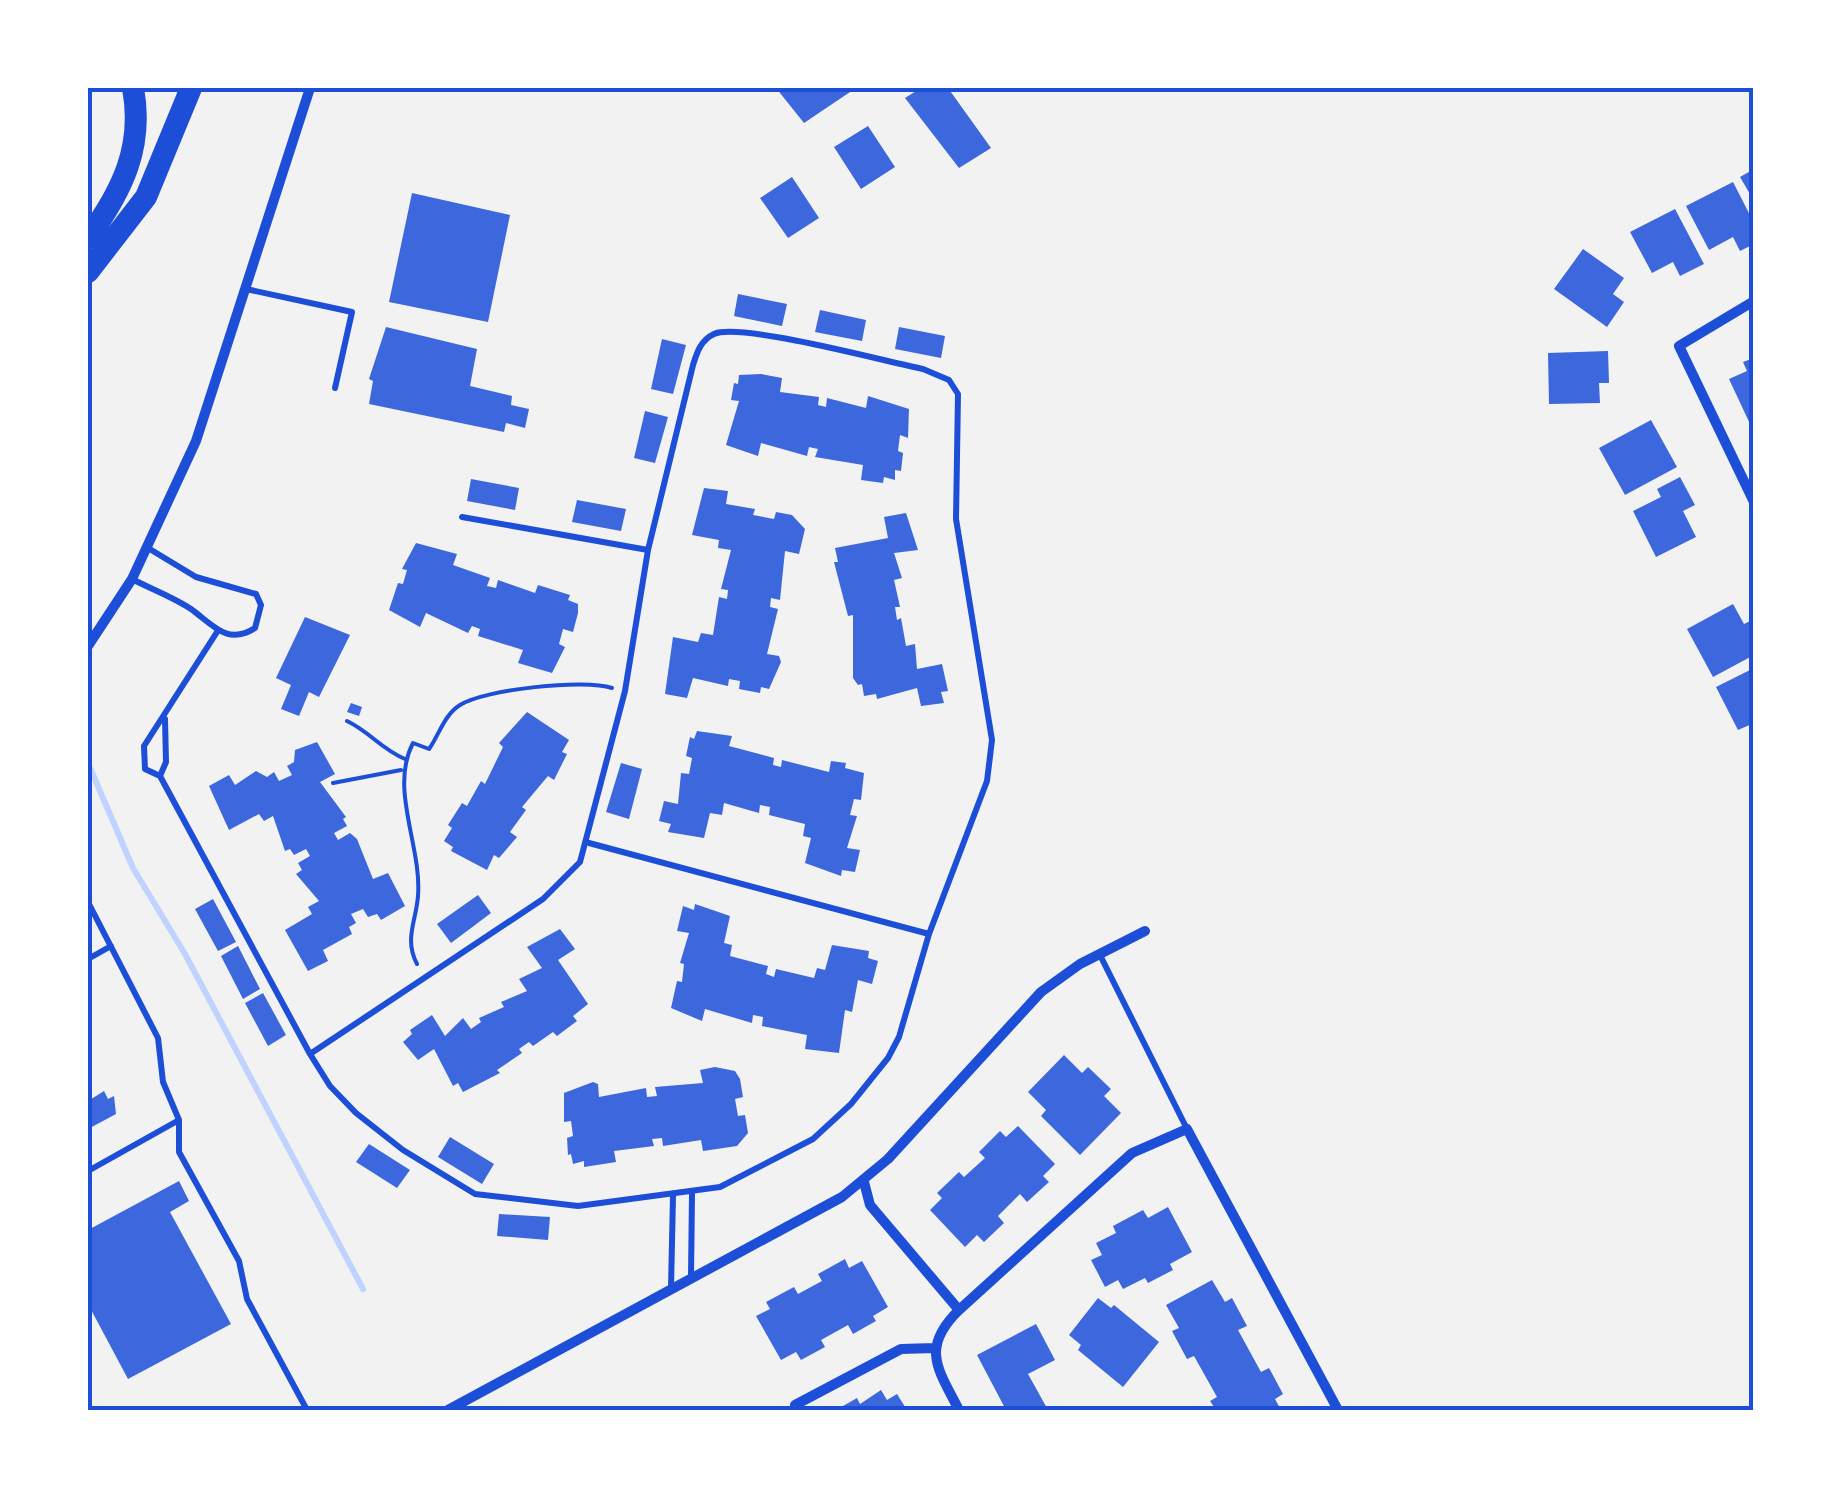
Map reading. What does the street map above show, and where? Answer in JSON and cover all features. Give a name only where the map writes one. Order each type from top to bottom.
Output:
[{"type":"highway","points":[[88,238],[130,170],[137,114],[133,88]]},
{"type":"highway","points":[[88,272],[146,196],[191,88]]},
{"type":"street","points":[[88,646],[132,579],[196,441],[310,88]]},
{"type":"street","points":[[1754,301],[1679,346],[1754,502]]},
{"type":"street","points":[[88,624],[104,618]]},
{"type":"street","points":[[448,1410],[864,1182],[1042,992],[1099,954],[1145,930]]},
{"type":"street","points":[[959,1410],[934,1363],[935,1348],[946,1323],[1132,1153],[1187,1129],[1338,1410]]},
{"type":"street","points":[[864,1182],[870,1205],[959,1310]]},
{"type":"street","points":[[795,1405],[902,1350],[935,1348]]},
{"type":"lane","points":[[246,289],[352,312],[335,388]]},
{"type":"lane","points":[[217,632],[144,746],[145,768],[160,776],[310,1054],[330,1086],[356,1114],[403,1150],[476,1194],[578,1206],[692,1194],[720,1187],[776,1162],[813,1139],[850,1104],[888,1058],[987,780],[992,740],[959,554],[959,404],[955,385],[923,369],[751,333],[712,335],[698,348],[648,550],[626,691],[580,862],[543,898],[310,1054]]},
{"type":"lane","points":[[462,517],[648,550]]},
{"type":"lane","points":[[132,579],[191,609],[217,632],[229,635],[255,628],[261,605],[256,594],[196,578],[148,548]]},
{"type":"lane","points":[[160,776],[166,762],[165,717]]},
{"type":"lane","points":[[588,843],[929,934]]},
{"type":"lane","points":[[88,902],[158,1038],[163,1082],[180,1120],[179,1152],[239,1261],[247,1299],[307,1410]]},
{"type":"lane","points":[[88,959],[111,946]]},
{"type":"lane","points":[[1099,954],[1187,1129]]},
{"type":"lane","points":[[88,1171],[180,1120]]},
{"type":"lane","points":[[691,1278],[692,1194]]},
{"type":"lane","points":[[671,1288],[673,1196]]},
{"type":"path","points":[[424,978],[409,949],[419,861],[401,770],[413,743],[429,749],[449,715],[466,702],[580,684],[626,691]]},
{"type":"path","points":[[346,721],[368,731],[380,748],[404,759]]},
{"type":"path","points":[[333,783],[401,770]]},
{"type":"building","points":[[776,88],[856,88],[804,123]]},
{"type":"building","points":[[921,88],[948,88],[991,148],[959,168],[905,98]]},
{"type":"building","points":[[868,126],[895,167],[861,189],[834,147]]},
{"type":"building","points":[[1754,169],[1754,201],[1740,177]]},
{"type":"building","points":[[792,177],[819,218],[788,238],[760,198]]},
{"type":"building","points":[[1733,182],[1754,223],[1754,244],[1740,251],[1733,237],[1709,250],[1686,206]]},
{"type":"building","points":[[412,193],[510,215],[488,322],[389,302]]},
{"type":"building","points":[[1675,209],[1704,264],[1680,276],[1673,262],[1652,273],[1630,232]]},
{"type":"building","points":[[1583,249],[1624,278],[1613,294],[1624,302],[1607,327],[1554,289]]},
{"type":"building","points":[[738,294],[787,304],[782,326],[734,316]]},
{"type":"building","points":[[820,310],[866,320],[862,341],[815,332]]},
{"type":"building","points":[[386,327],[477,349],[470,386],[512,396],[511,405],[529,409],[525,428],[506,423],[504,432],[369,404],[373,381],[369,379]]},
{"type":"building","points":[[899,327],[945,336],[941,358],[895,349]]},
{"type":"building","points":[[662,339],[686,345],[673,394],[651,389]]},
{"type":"building","points":[[1608,351],[1609,383],[1599,383],[1600,403],[1549,404],[1548,353]]},
{"type":"building","points":[[1754,358],[1754,422],[1750,424],[1729,379],[1747,371],[1743,362]]},
{"type":"building","points":[[739,375],[782,378],[780,392],[819,397],[818,405],[826,407],[827,398],[866,408],[868,396],[909,409],[908,438],[900,435],[901,471],[895,470],[895,480],[861,480],[863,465],[815,457],[818,449],[809,447],[807,456],[761,443],[758,456],[726,445],[739,401],[731,400],[734,383],[738,384]]},
{"type":"building","points":[[645,411],[668,417],[655,463],[634,458]]},
{"type":"building","points":[[1651,420],[1677,467],[1625,495],[1599,448]]},
{"type":"building","points":[[1680,477],[1695,505],[1683,511],[1696,537],[1656,557],[1633,511],[1661,497],[1657,489]]},
{"type":"building","points":[[471,479],[519,488],[515,510],[467,501]]},
{"type":"building","points":[[704,488],[728,491],[726,504],[755,509],[753,515],[774,519],[776,512],[792,515],[805,529],[799,554],[785,551],[780,600],[771,598],[770,607],[778,609],[767,654],[779,656],[781,662],[769,689],[761,687],[760,693],[739,689],[740,681],[729,679],[728,686],[693,678],[687,698],[665,694],[673,637],[698,642],[701,633],[713,635],[719,597],[727,599],[728,590],[721,589],[731,550],[718,548],[719,540],[692,535]]},
{"type":"building","points":[[577,500],[626,509],[621,531],[572,522]]},
{"type":"building","points":[[906,513],[918,550],[894,553],[902,578],[894,580],[900,607],[895,607],[897,620],[901,618],[906,646],[915,644],[917,669],[942,664],[948,691],[941,692],[944,703],[921,706],[917,688],[877,699],[876,694],[864,696],[862,684],[858,685],[853,678],[853,615],[848,616],[834,562],[838,562],[835,548],[888,538],[884,517]]},
{"type":"building","points":[[416,543],[457,554],[453,565],[490,578],[487,586],[496,588],[498,580],[535,593],[538,585],[570,595],[568,600],[578,604],[578,613],[573,632],[563,629],[559,644],[565,647],[552,673],[518,663],[523,650],[478,636],[480,629],[472,626],[468,633],[426,613],[420,627],[389,610],[398,583],[403,584],[407,570],[402,569]]},
{"type":"building","points":[[1733,604],[1744,624],[1754,619],[1754,655],[1713,677],[1687,629]]},
{"type":"building","points":[[305,617],[350,635],[319,697],[309,692],[299,716],[281,709],[291,685],[276,678]]},
{"type":"building","points":[[1754,668],[1754,723],[1738,730],[1716,687]]},
{"type":"building","points":[[351,703],[362,707],[359,716],[347,712]]},
{"type":"building","points":[[527,712],[569,740],[562,752],[567,754],[554,780],[548,776],[522,807],[526,810],[510,832],[517,837],[499,858],[494,855],[487,870],[451,851],[453,847],[444,841],[452,828],[448,825],[462,803],[467,806],[481,781],[485,784],[503,747],[499,743]]},
{"type":"building","points":[[697,731],[732,736],[729,746],[774,758],[773,765],[781,767],[782,760],[829,772],[831,761],[846,763],[845,768],[864,773],[861,800],[854,799],[850,815],[857,816],[847,848],[860,850],[855,872],[842,870],[841,876],[805,863],[811,838],[803,836],[805,824],[769,815],[770,807],[760,805],[759,813],[724,803],[722,815],[710,813],[704,838],[668,832],[671,824],[659,821],[664,801],[678,804],[681,773],[689,774],[692,758],[686,756],[690,737],[694,739]]},
{"type":"building","points":[[317,742],[335,774],[320,782],[346,817],[343,819],[347,826],[334,833],[338,840],[350,833],[357,839],[373,879],[388,873],[405,906],[381,920],[377,914],[368,917],[363,909],[351,914],[356,923],[349,927],[352,934],[323,950],[328,961],[308,971],[285,930],[312,914],[308,907],[319,901],[296,874],[302,870],[298,863],[310,856],[306,849],[294,855],[290,849],[285,851],[273,816],[264,821],[259,814],[229,830],[209,786],[229,775],[235,785],[256,771],[267,777],[274,772],[279,781],[292,775],[287,766],[294,762],[295,750]]},
{"type":"building","points":[[621,763],[642,769],[629,819],[606,812]]},
{"type":"building","points":[[478,895],[491,913],[451,943],[437,924]]},
{"type":"building","points":[[213,899],[236,942],[218,951],[195,909]]},
{"type":"building","points":[[695,904],[730,916],[724,943],[732,945],[730,956],[768,966],[766,974],[774,977],[776,969],[814,978],[817,968],[825,970],[832,945],[869,951],[868,958],[878,961],[872,984],[858,980],[852,1012],[845,1010],[839,1053],[805,1049],[807,1035],[762,1026],[763,1017],[753,1015],[752,1023],[705,1009],[702,1021],[671,1008],[677,981],[682,982],[684,964],[680,963],[689,933],[677,931],[683,906],[694,910]]},
{"type":"building","points":[[560,929],[575,949],[558,960],[588,1004],[573,1016],[577,1021],[557,1036],[553,1032],[533,1046],[529,1042],[519,1049],[522,1053],[497,1070],[500,1073],[463,1092],[458,1083],[453,1086],[434,1049],[418,1060],[403,1042],[412,1034],[410,1030],[432,1015],[445,1036],[463,1018],[471,1029],[481,1022],[479,1018],[504,1007],[501,1002],[527,991],[519,979],[542,968],[527,947]]},
{"type":"building","points":[[238,946],[260,989],[243,999],[221,956]]},
{"type":"building","points":[[263,993],[286,1035],[268,1046],[245,1003]]},
{"type":"building","points":[[1064,1055],[1082,1073],[1088,1067],[1111,1089],[1104,1096],[1121,1113],[1080,1155],[1041,1116],[1046,1110],[1028,1092]]},
{"type":"building","points":[[715,1067],[735,1071],[740,1079],[743,1097],[735,1099],[738,1116],[745,1115],[748,1133],[737,1146],[703,1151],[701,1140],[663,1146],[662,1138],[652,1139],[654,1146],[614,1151],[616,1162],[584,1167],[584,1161],[573,1164],[571,1154],[568,1155],[567,1138],[573,1136],[571,1121],[564,1122],[564,1093],[593,1082],[598,1084],[599,1097],[646,1088],[647,1097],[657,1096],[655,1087],[703,1083],[700,1070]]},
{"type":"building","points":[[104,1091],[108,1099],[114,1096],[116,1114],[88,1129],[88,1101]]},
{"type":"building","points":[[1018,1126],[1055,1164],[1043,1176],[1049,1182],[1027,1202],[1020,1194],[998,1216],[1004,1223],[984,1242],[977,1235],[965,1247],[930,1210],[942,1198],[937,1193],[959,1172],[964,1177],[985,1158],[979,1152],[1000,1131],[1006,1137]]},
{"type":"building","points":[[450,1137],[494,1164],[482,1184],[438,1157]]},
{"type":"building","points":[[369,1144],[410,1170],[397,1188],[356,1162]]},
{"type":"building","points":[[179,1181],[189,1201],[170,1212],[231,1324],[128,1379],[88,1304],[88,1230]]},
{"type":"building","points":[[1168,1207],[1192,1252],[1170,1264],[1173,1270],[1148,1283],[1145,1278],[1123,1289],[1118,1280],[1105,1287],[1091,1260],[1102,1255],[1096,1243],[1116,1233],[1113,1226],[1143,1210],[1148,1218]]},
{"type":"building","points":[[499,1214],[550,1217],[548,1240],[497,1236]]},
{"type":"building","points":[[845,1259],[849,1268],[862,1261],[888,1307],[873,1316],[876,1321],[853,1334],[848,1325],[821,1340],[825,1347],[801,1360],[796,1352],[781,1360],[756,1316],[770,1309],[766,1302],[794,1287],[798,1294],[822,1281],[818,1274]]},
{"type":"building","points":[[1212,1280],[1225,1302],[1232,1298],[1247,1326],[1238,1330],[1261,1372],[1269,1368],[1283,1394],[1275,1399],[1281,1410],[1216,1410],[1210,1401],[1217,1397],[1194,1356],[1187,1359],[1172,1331],[1179,1328],[1166,1305]]},
{"type":"building","points":[[1098,1298],[1111,1308],[1114,1305],[1159,1342],[1123,1387],[1078,1350],[1081,1345],[1069,1335]]},
{"type":"building","points":[[1036,1324],[1055,1360],[1028,1374],[1048,1410],[1006,1410],[977,1355]]},
{"type":"building","points":[[881,1390],[887,1400],[897,1394],[907,1410],[836,1410],[857,1398],[860,1404]]},
{"type":"waterway","points":[[88,763],[133,868],[185,954],[363,1289]]}]
